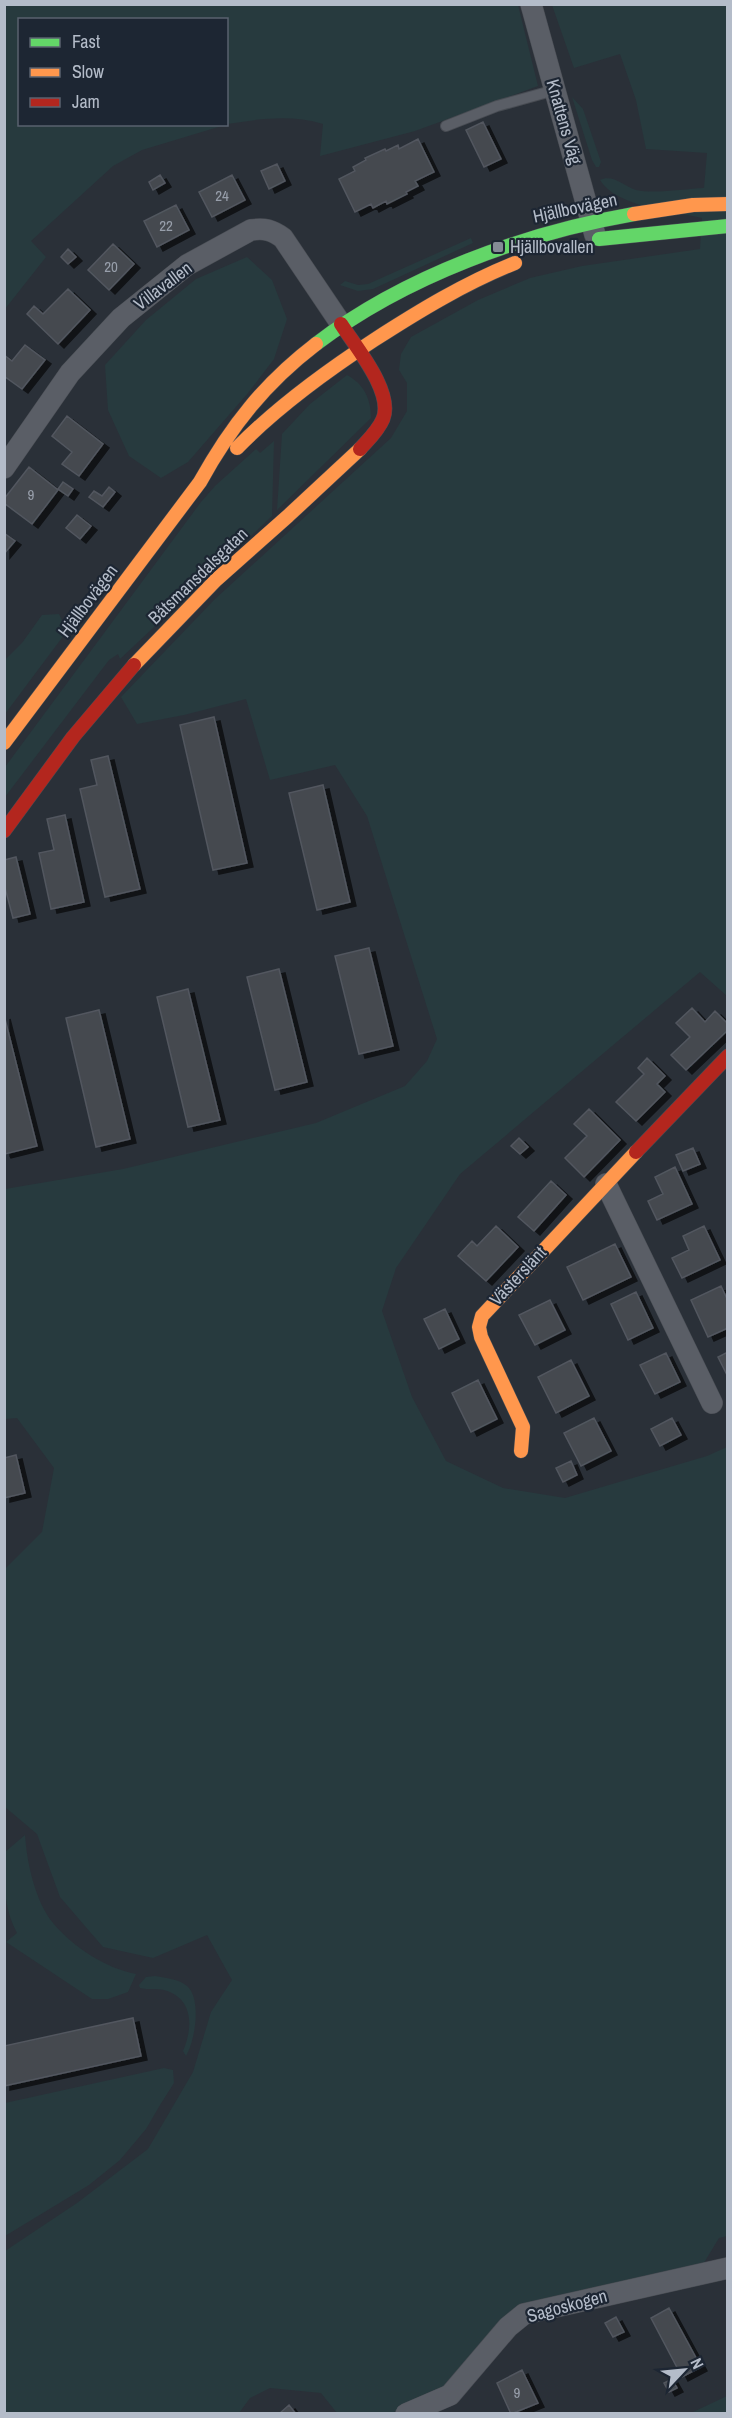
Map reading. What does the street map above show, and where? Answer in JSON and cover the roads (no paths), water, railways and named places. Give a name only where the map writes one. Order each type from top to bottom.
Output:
[{"type":"street","name":"Knattens Väg","points":[[531,4],[591,234]]},
{"type":"street","name":"Hjällbovägen","points":[[591,234],[706,204],[728,204]]},
{"type":"street","name":"Hjällbovägen","points":[[4,743],[200,482],[213,454],[256,399],[288,365],[341,324],[380,301],[478,255],[532,236],[728,226]]},
{"type":"street","name":"Villavallen","points":[[4,468],[70,373],[121,318],[187,266],[252,230],[272,230],[283,238],[341,324]]},
{"type":"street","name":"Hjällbovägen","points":[[200,482],[222,465],[250,434],[281,406],[357,351],[475,280],[523,260]]},
{"type":"street","points":[[341,324],[357,351]]},
{"type":"street","name":"Båtsmansdalsgatan","points":[[4,831],[27,798],[139,658],[203,591],[304,502],[380,426],[386,407],[384,393],[357,351]]},
{"type":"street","name":"Västerslänt","points":[[521,1451],[523,1427],[481,1337],[479,1327],[482,1316],[544,1247],[728,1056]]},
{"type":"street","points":[[606,1184],[712,1403]]},
{"type":"street","name":"Sagoskogen","points":[[406,2414],[450,2395],[508,2327],[524,2314],[728,2268]]},
{"type":"lane","points":[[446,126],[497,106],[555,90]]},
{"type":"place","name":"Hjällbovallen","points":[[498,247]]}]
